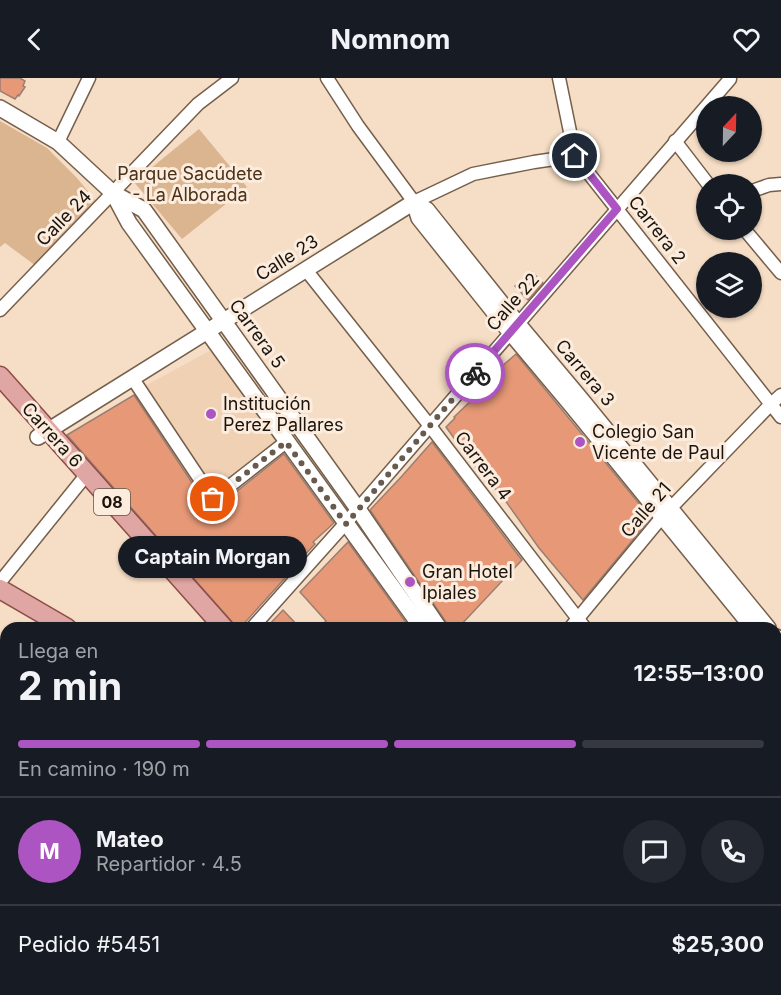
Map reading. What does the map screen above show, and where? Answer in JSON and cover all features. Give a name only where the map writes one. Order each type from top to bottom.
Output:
[{"type":"main road","name":"Carrera 6","points":[[0,376],[43,433],[203,622]]},
{"type":"main road","name":"Carrera 6","points":[[0,393],[43,433]]},
{"type":"main road","name":"Carrera 6","points":[[83,479],[218,622]]},
{"type":"main road","points":[[0,589],[57,622]]},
{"type":"street","points":[[58,142],[88,78]]},
{"type":"street","name":"Calle 24","points":[[0,310],[198,104],[232,78]]},
{"type":"street","name":"Carrera 3","points":[[327,78],[358,126],[414,202],[428,210],[467,267],[514,328],[730,591],[762,622]]},
{"type":"street","name":"Carrera 2","points":[[559,78],[575,156],[781,417]]},
{"type":"street","name":"Calle 22","points":[[257,622],[346,524],[730,79]]},
{"type":"street","name":"Carrera 5","points":[[0,108],[58,142],[113,193],[144,210],[358,509],[435,622]]},
{"type":"street","points":[[675,141],[700,174]]},
{"type":"street","name":"Calle 23","points":[[43,433],[414,202],[473,174],[575,156]]},
{"type":"street","points":[[762,187],[781,184]]},
{"type":"street","name":"Carrera 5","points":[[113,193],[129,223],[418,622]]},
{"type":"street","points":[[753,240],[781,273]]},
{"type":"street","name":"Carrera 4","points":[[306,270],[430,426],[575,622]]},
{"type":"street","points":[[133,379],[213,499],[286,442]]},
{"type":"street","name":"Calle 21","points":[[581,622],[666,513],[781,395]]},
{"type":"street","points":[[0,582],[83,479]]},
{"type":"street","name":"Carrera 3","points":[[730,591],[749,622]]},
{"type":"lane","points":[[286,553],[300,566]]},
{"type":"shaded area","name":"Institución Perez Pallares","points":[[213,349],[280,442],[218,486],[210,485],[143,387]]},
{"type":"green space","points":[[0,121],[47,148],[95,200],[36,266],[5,243],[0,247]]},
{"type":"green space","name":"Parque Sacúdete - La Alborada","points":[[199,129],[247,187],[182,239],[134,182]]},
{"type":"building","points":[[0,78],[20,78],[25,81],[23,86],[25,87],[15,99],[0,91]]},
{"type":"building","points":[[532,272],[543,283],[528,300],[515,286]]},
{"type":"building","points":[[516,354],[651,518],[583,600],[539,548],[502,496],[472,463],[446,427],[501,367]]},
{"type":"building","points":[[134,395],[206,504],[213,510],[284,454],[334,523],[313,542],[315,544],[301,559],[289,549],[282,549],[281,555],[295,567],[245,622],[232,622],[67,435]],"holes":[[[245,541],[263,561],[245,576],[230,553]]]},
{"type":"building","points":[[432,442],[522,560],[464,622],[446,622],[370,510]]},
{"type":"building","points":[[348,542],[406,622],[325,622],[300,592]]},
{"type":"building","points":[[283,610],[294,622],[272,622]]},
{"type":"way so far","points":[[213,499],[286,442],[346,524],[475,373]]},
{"type":"place","name":"Institución Perez Pallares","points":[[211,414]]},
{"type":"place","name":"Colegio San Vicente de Paul","points":[[580,442]]},
{"type":"place","name":"Captain Morgan","points":[[213,499]]},
{"type":"place","name":"Gran Hotel Ipiales","points":[[410,582]]},
{"type":"route","points":[[475,373],[617,209],[575,156]]}]
